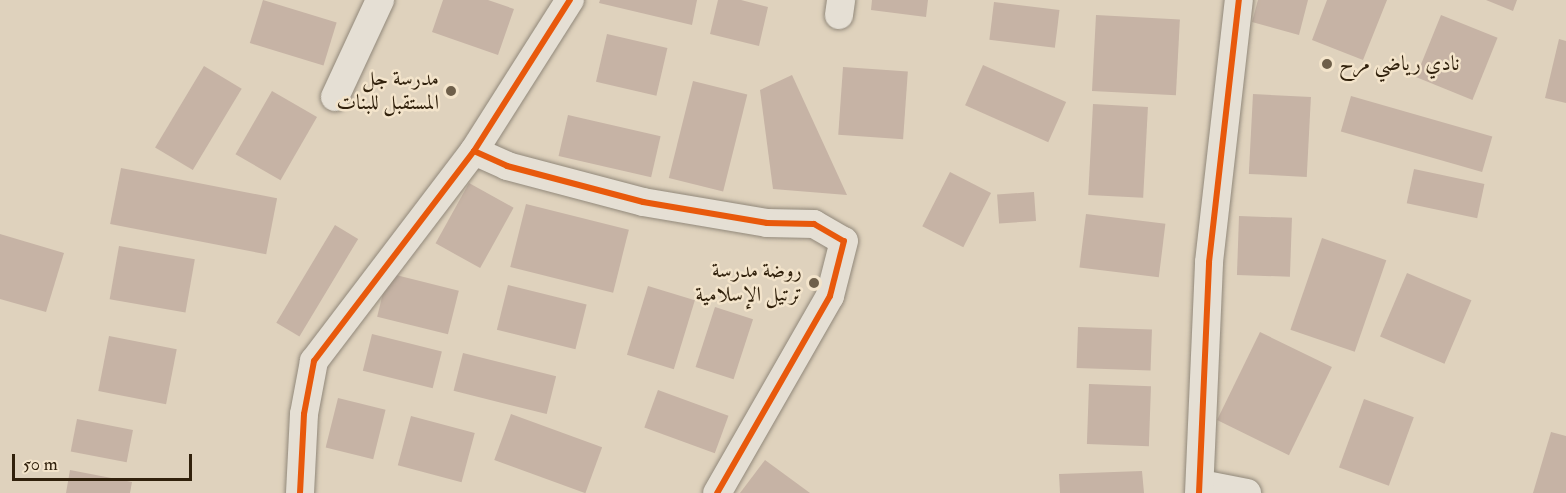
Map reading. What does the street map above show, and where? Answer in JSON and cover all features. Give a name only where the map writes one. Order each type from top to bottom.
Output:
[{"type":"street","points":[[335,97],[380,0]]},
{"type":"street","points":[[300,493],[304,414],[314,361],[474,151],[570,0]]},
{"type":"street","points":[[1239,0],[1209,262],[1200,489],[1247,493]]},
{"type":"street","points":[[474,151],[507,166],[643,202],[767,223],[814,224],[844,241],[830,296],[717,493]]},
{"type":"building","points":[[263,0],[337,23],[323,66],[250,43]]},
{"type":"building","points":[[443,0],[488,0],[514,9],[498,55],[432,32]]},
{"type":"building","points":[[600,0],[697,0],[692,25],[599,3]]},
{"type":"building","points":[[718,0],[741,0],[768,7],[759,46],[710,34]]},
{"type":"building","points":[[872,0],[928,0],[926,17],[871,10]]},
{"type":"building","points":[[1258,0],[1308,0],[1299,35],[1252,22]]},
{"type":"building","points":[[1327,0],[1387,0],[1363,60],[1312,40]]},
{"type":"building","points":[[1486,0],[1517,0],[1513,11]]},
{"type":"building","points":[[994,2],[1060,10],[1055,48],[989,40]]},
{"type":"building","points":[[1096,15],[1180,19],[1176,95],[1092,91]]},
{"type":"building","points":[[1441,15],[1498,38],[1472,100],[1416,77]]},
{"type":"building","points":[[607,34],[667,48],[656,96],[596,82]]},
{"type":"building","points":[[1559,39],[1566,41],[1566,103],[1545,98]]},
{"type":"building","points":[[983,65],[1066,102],[1048,142],[965,105]]},
{"type":"building","points":[[204,66],[242,89],[193,170],[155,147]]},
{"type":"building","points":[[843,67],[908,72],[903,139],[838,135]]},
{"type":"building","points":[[792,75],[847,195],[773,189],[760,90]]},
{"type":"building","points":[[693,81],[747,95],[723,192],[669,178]]},
{"type":"building","points":[[272,91],[317,117],[281,180],[236,154]]},
{"type":"building","points":[[1253,94],[1311,97],[1307,177],[1249,174]]},
{"type":"building","points":[[1351,96],[1492,137],[1482,172],[1341,132]]},
{"type":"building","points":[[1093,104],[1148,107],[1143,198],[1088,195]]},
{"type":"building","points":[[568,115],[661,136],[651,177],[559,156]]},
{"type":"building","points":[[121,168],[277,198],[266,254],[110,224]]},
{"type":"building","points":[[1414,169],[1484,184],[1477,218],[1407,203]]},
{"type":"building","points":[[950,172],[991,193],[963,247],[922,226]]},
{"type":"building","points":[[469,183],[514,208],[480,268],[436,243]]},
{"type":"building","points":[[1034,192],[1036,221],[999,224],[997,195]]},
{"type":"building","points":[[526,204],[629,230],[613,293],[510,267]]},
{"type":"building","points":[[1086,214],[1165,224],[1159,277],[1079,268]]},
{"type":"building","points":[[1239,216],[1292,218],[1290,277],[1237,275]]},
{"type":"building","points":[[335,225],[358,239],[299,337],[276,323]]},
{"type":"building","points":[[0,234],[64,253],[46,312],[0,299]]},
{"type":"building","points":[[1322,238],[1386,260],[1355,352],[1290,330]]},
{"type":"building","points":[[119,246],[195,259],[185,313],[110,299]]},
{"type":"building","points":[[388,273],[459,291],[448,334],[377,317]]},
{"type":"building","points":[[1407,273],[1471,300],[1444,364],[1380,337]]},
{"type":"building","points":[[508,285],[587,305],[575,349],[497,330]]},
{"type":"building","points":[[648,286],[695,300],[674,369],[627,355]]},
{"type":"building","points":[[715,307],[753,319],[734,379],[696,367]]},
{"type":"building","points":[[1078,327],[1152,330],[1151,371],[1077,368]]},
{"type":"building","points":[[1260,332],[1332,367],[1289,455],[1217,420]]},
{"type":"building","points":[[372,334],[442,351],[433,388],[363,371]]},
{"type":"building","points":[[109,336],[177,349],[166,404],[98,391]]},
{"type":"building","points":[[463,353],[556,376],[547,414],[454,391]]},
{"type":"building","points":[[1089,384],[1151,386],[1149,446],[1087,444]]},
{"type":"building","points":[[658,390],[728,416],[715,453],[644,428]]},
{"type":"building","points":[[338,398],[386,410],[373,459],[326,447]]},
{"type":"building","points":[[1364,399],[1414,417],[1389,486],[1339,468]]},
{"type":"building","points":[[511,414],[602,447],[585,493],[494,460]]},
{"type":"building","points":[[411,416],[475,433],[462,482],[398,465]]},
{"type":"building","points":[[77,419],[133,430],[127,462],[71,451]]},
{"type":"building","points":[[1551,432],[1566,436],[1566,493],[1533,493]]},
{"type":"building","points":[[765,460],[810,493],[740,493]]},
{"type":"building","points":[[70,470],[132,482],[130,493],[66,493]]},
{"type":"building","points":[[1142,471],[1144,493],[1060,493],[1059,474]]},
{"type":"cycle path","points":[[300,493],[304,414],[314,361],[474,151],[570,0]]},
{"type":"cycle path","points":[[1199,493],[1209,262],[1239,0]]},
{"type":"cycle path","points":[[474,151],[507,166],[643,202],[767,223],[814,224],[844,241],[830,296],[717,493]]},
{"type":"place","name":"نادي رياضي مرح","points":[[1327,64]]},
{"type":"place","name":"مدرسة جل المستقبل للبنات","points":[[451,91]]},
{"type":"place","name":"روضة مدرسة ترتيل الإسلامية","points":[[814,283]]}]
